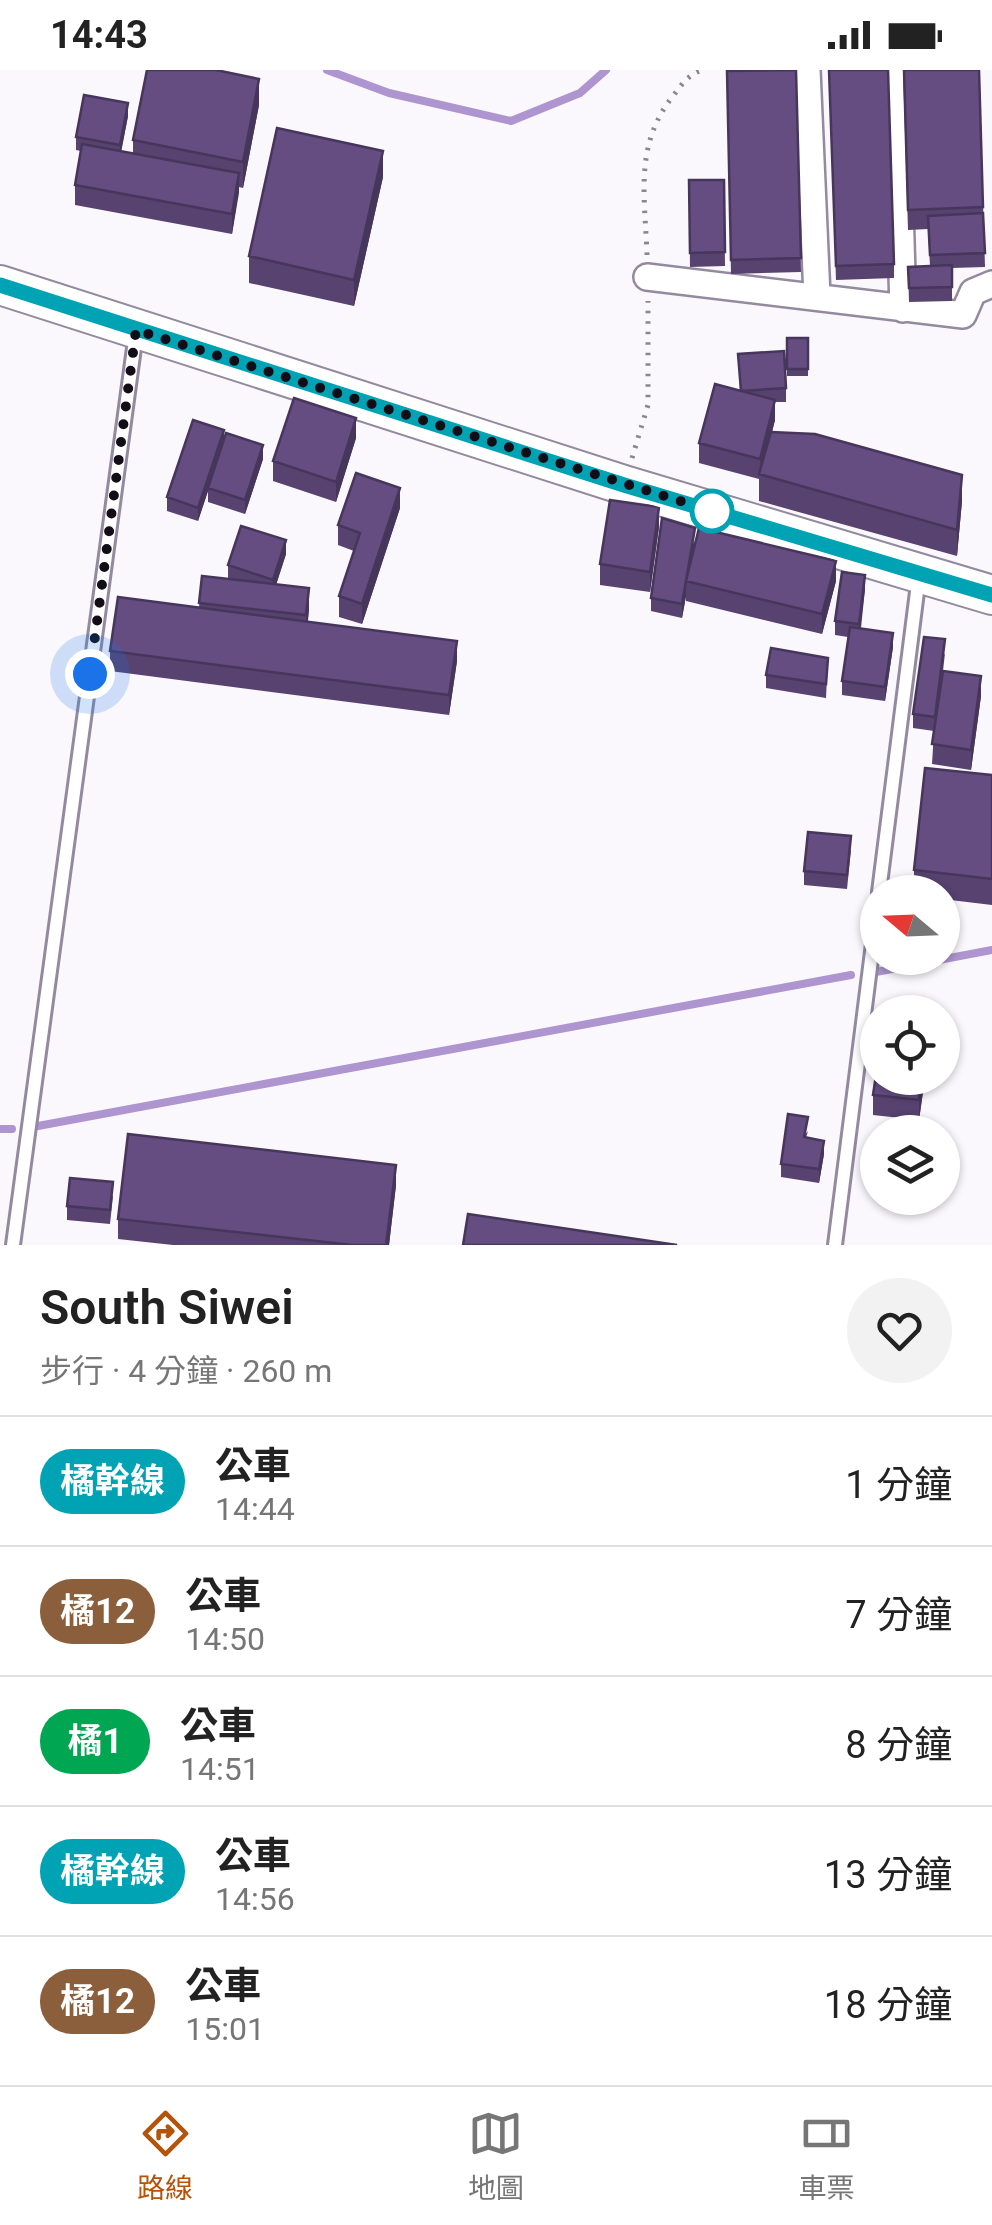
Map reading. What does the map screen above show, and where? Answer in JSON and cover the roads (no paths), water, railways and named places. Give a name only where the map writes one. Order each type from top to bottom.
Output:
[{"type":"main road","points":[[0,286],[624,485],[992,595]]},
{"type":"street","points":[[808,70],[817,296]]},
{"type":"street","points":[[896,70],[904,309]]},
{"type":"street","points":[[648,278],[963,315],[973,292],[992,284]]},
{"type":"lane","points":[[13,1245],[136,330]]},
{"type":"lane","points":[[881,875],[919,574]]},
{"type":"lane","points":[[834,1245],[869,975]]},
{"type":"waterway","points":[[327,70],[389,93],[511,121],[580,93],[606,70]]},
{"type":"waterway","points":[[960,956],[992,950]]},
{"type":"waterway","points":[[38,1126],[851,975]]},
{"type":"waterway","points":[[0,1129],[12,1129]]}]
